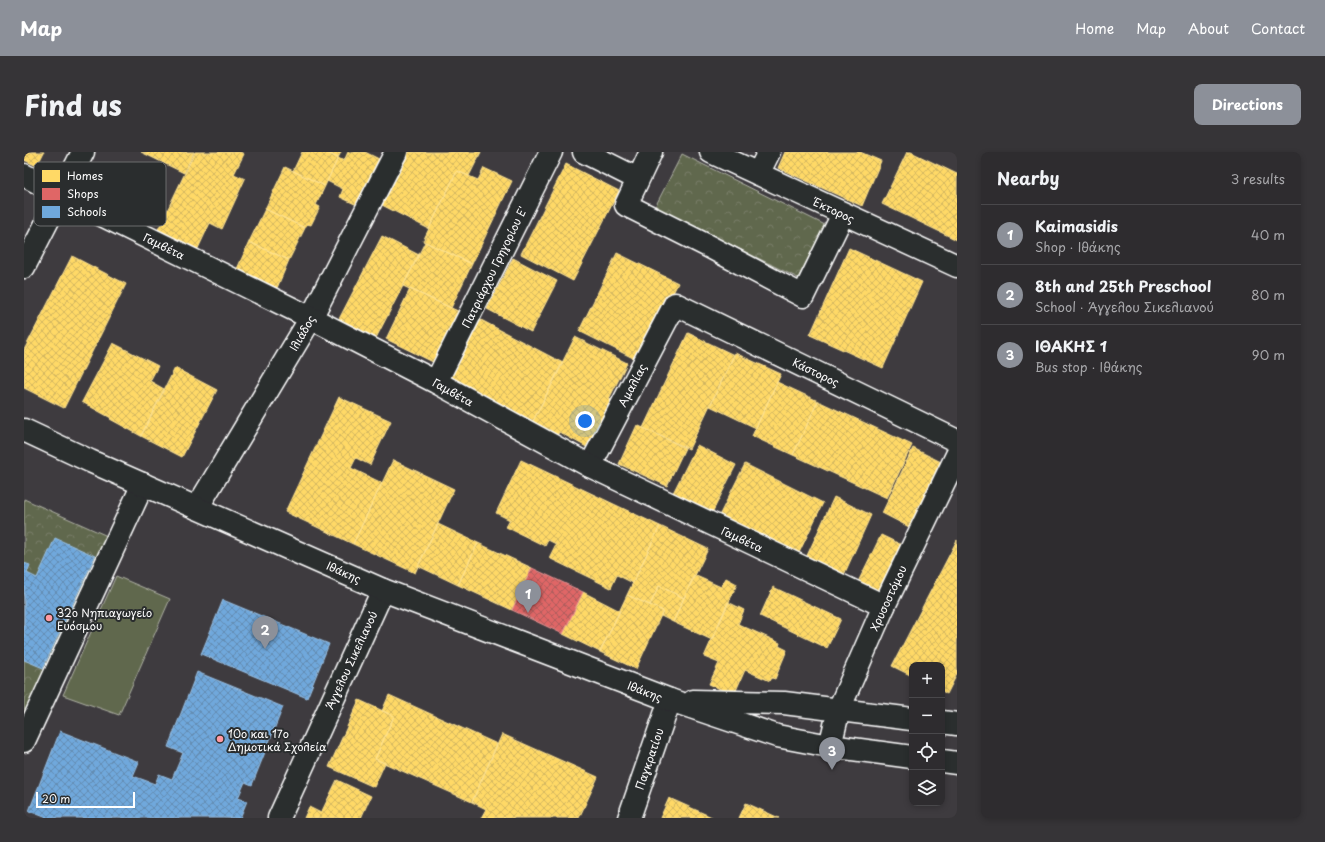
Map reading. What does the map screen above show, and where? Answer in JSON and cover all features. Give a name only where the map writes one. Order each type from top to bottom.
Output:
[{"type":"street","points":[[78,162],[83,152]]},
{"type":"street","name":"Ιλιάδος","points":[[197,508],[311,318],[396,152]]},
{"type":"street","name":"Πατριάρχου Γρηγορίου Ε'","points":[[436,382],[551,152]]},
{"type":"street","points":[[584,152],[638,179]]},
{"type":"street","points":[[651,152],[626,205],[803,296],[843,214]]},
{"type":"street","name":"Έκτορος","points":[[711,152],[957,266]]},
{"type":"street","points":[[758,174],[769,152]]},
{"type":"street","name":"Γαμβέτα","points":[[24,175],[34,180]]},
{"type":"street","points":[[24,267],[45,226]]},
{"type":"street","name":"Γαμβέτα","points":[[124,226],[311,318],[436,382],[590,466],[884,606]]},
{"type":"street","name":"Κάστορος","points":[[675,304],[957,441]]},
{"type":"street","name":"Αμαλίας","points":[[590,466],[675,304]]},
{"type":"street","name":"Ιθάκης","points":[[24,430],[383,590],[670,700],[777,736],[830,746],[909,756]]},
{"type":"street","name":"Χρυσοστόμου","points":[[830,746],[839,710],[884,606],[957,455]]},
{"type":"street","points":[[24,741],[143,484]]},
{"type":"street","name":"Άγγελου Σικελιανού","points":[[279,818],[383,590]]},
{"type":"street","name":"Ιθάκης","points":[[670,700],[784,703],[909,718]]},
{"type":"street","name":"Παγκρατίου","points":[[629,818],[670,700]]},
{"type":"street","points":[[945,722],[957,724]]},
{"type":"street","points":[[945,761],[957,763]]},
{"type":"green space","points":[[682,154],[825,225],[798,278],[655,207]]},
{"type":"green space","name":"32ο Νηπιαγωγείο Ευόσμου","points":[[24,499],[114,539],[24,733]]},
{"type":"green space","points":[[116,576],[170,599],[119,715],[63,695]]},
{"type":"building: Homes","points":[[24,152],[44,152],[39,162],[34,162],[34,165],[24,160]]},
{"type":"building: Homes","points":[[141,152],[194,152],[184,173],[166,164],[166,162],[161,162]]},
{"type":"building: Homes","points":[[195,152],[240,152],[244,154],[234,174],[245,179],[222,229],[210,223],[194,257],[154,238],[160,226],[166,226],[166,213]]},
{"type":"building: Homes","points":[[302,152],[325,152],[338,158],[325,186],[293,171]]},
{"type":"building: Homes","points":[[325,152],[341,152],[338,158]]},
{"type":"building: Homes","points":[[348,152],[365,152],[379,159],[357,205],[340,197],[343,189],[327,181],[338,158],[344,161]]},
{"type":"building: Homes","points":[[409,152],[481,152],[469,176],[457,171],[429,229],[382,205]]},
{"type":"building: Homes","points":[[785,152],[860,152],[881,161],[862,206],[778,168]]},
{"type":"building: Homes","points":[[907,152],[911,152],[957,174],[957,240],[882,204]]},
{"type":"building: Homes","points":[[566,164],[619,191],[573,281],[521,254]]},
{"type":"building: Homes","points":[[285,167],[325,186],[316,205],[320,207],[311,225],[307,224],[305,228],[265,209]]},
{"type":"building: Homes","points":[[484,168],[512,181],[472,264],[423,241],[457,171],[478,180]]},
{"type":"building: Homes","points":[[265,209],[305,228],[289,260],[249,242]]},
{"type":"building: Homes","points":[[382,236],[419,255],[376,338],[339,319]]},
{"type":"building: Homes","points":[[249,242],[289,260],[277,288],[237,269]]},
{"type":"building: Homes","points":[[425,242],[472,264],[451,308],[403,286]]},
{"type":"building: Homes","points":[[849,248],[922,282],[883,368],[810,335]]},
{"type":"building: Homes","points":[[617,253],[678,283],[639,361],[579,331]]},
{"type":"building: Homes","points":[[72,256],[126,284],[64,408],[24,388],[24,350]]},
{"type":"building: Homes","points":[[513,258],[557,281],[531,332],[487,309]]},
{"type":"building: Homes","points":[[410,289],[460,312],[435,363],[386,339]]},
{"type":"building: Homes","points":[[481,320],[563,363],[531,425],[449,380]]},
{"type":"building: Homes","points":[[688,333],[734,355],[689,449],[643,428]]},
{"type":"building: Homes","points":[[575,337],[627,363],[609,399],[620,404],[594,451],[559,432],[556,438],[531,425]]},
{"type":"building: Homes","points":[[113,343],[158,366],[150,381],[164,389],[141,436],[82,402]]},
{"type":"building: Homes","points":[[735,353],[781,374],[756,428],[710,406]]},
{"type":"building: Homes","points":[[175,368],[217,390],[182,457],[141,436]]},
{"type":"building: Homes","points":[[777,382],[818,401],[793,455],[752,436]]},
{"type":"building: Homes","points":[[339,397],[391,421],[370,465],[356,458],[351,468],[382,483],[353,544],[285,512]]},
{"type":"building: Homes","points":[[818,401],[912,445],[887,498],[793,455]]},
{"type":"building: Homes","points":[[637,425],[685,448],[667,486],[619,464]]},
{"type":"building: Homes","points":[[697,445],[736,465],[711,515],[672,495]]},
{"type":"building: Homes","points":[[913,448],[945,464],[913,529],[882,513]]},
{"type":"building: Homes","points":[[393,460],[454,489],[415,573],[353,544]]},
{"type":"building: Homes","points":[[521,460],[660,526],[633,583],[617,575],[611,588],[549,558],[556,544],[548,540],[545,546],[506,527],[510,520],[496,513]]},
{"type":"building: Homes","points":[[745,464],[823,503],[797,557],[718,518]]},
{"type":"building: Homes","points":[[834,497],[871,515],[843,577],[805,560]]},
{"type":"building: Homes","points":[[438,524],[478,543],[458,585],[418,566]]},
{"type":"building: Homes","points":[[660,526],[708,549],[684,598],[659,586],[650,605],[627,595]]},
{"type":"building: Homes","points":[[881,535],[906,547],[883,595],[858,582]]},
{"type":"building: Homes","points":[[957,540],[957,674],[947,694],[945,693],[945,662],[909,662],[909,674],[892,666]]},
{"type":"building: Homes","points":[[478,543],[532,568],[512,610],[458,585]]},
{"type":"building: Homes","points":[[694,575],[721,587],[726,578],[737,584],[712,640],[673,622]]},
{"type":"building: Homes","points":[[659,586],[684,598],[673,622],[661,616],[663,611],[650,605]]},
{"type":"building: Homes","points":[[773,587],[841,619],[827,648],[760,616]]},
{"type":"building: Homes","points":[[583,592],[620,611],[600,652],[563,634]]},
{"type":"building: Homes","points":[[627,595],[663,611],[636,669],[600,652]]},
{"type":"building: Homes","points":[[728,602],[744,610],[738,624],[780,643],[779,646],[787,650],[775,679],[772,678],[770,681],[745,670],[734,695],[709,684],[719,663],[704,657]]},
{"type":"building: Homes","points":[[389,695],[497,744],[472,802],[375,759],[394,716],[382,711]]},
{"type":"building: Homes","points":[[359,700],[394,716],[375,759],[385,763],[374,787],[329,767]]},
{"type":"building: Homes","points":[[502,734],[598,777],[579,818],[481,818],[486,809],[472,802]]},
{"type":"building: Homes","points":[[337,780],[371,796],[361,818],[304,818],[309,807],[321,813]]},
{"type":"building: Homes","points":[[669,798],[714,818],[660,818]]},
{"type":"building: Homes","points":[[746,803],[779,818],[739,818]]},
{"type":"building: Shops","points":[[532,568],[583,592],[563,634],[512,610]]},
{"type":"building: Schools","name":"32ο Νηπιαγωγείο Ευόσμου","points":[[55,538],[95,556],[43,668],[24,660],[24,563],[30,565],[27,573],[37,578]]},
{"type":"building: Schools","points":[[223,600],[329,644],[307,698],[201,654]]},
{"type":"building: Schools","name":"10ο και 17ο Δημοτικά Σχολεία","points":[[197,672],[283,707],[252,785],[245,782],[238,798],[247,801],[240,818],[47,818],[29,811],[60,731],[139,762],[133,776],[155,784],[159,774],[172,779],[183,753],[168,747]]},
{"type":"place","name":"Kaimasidis","points":[[528,613]]},
{"type":"place","name":"32ο Νηπιαγωγείο Ευόσμου","points":[[49,618]]},
{"type":"place","name":"8th and 25th Preschool","points":[[265,649]]},
{"type":"place","name":"10ο και 17ο Δημοτικά Σχολεία","points":[[220,739]]},
{"type":"place","name":"ΙΘΑΚΗΣ 1","points":[[832,770]]}]
